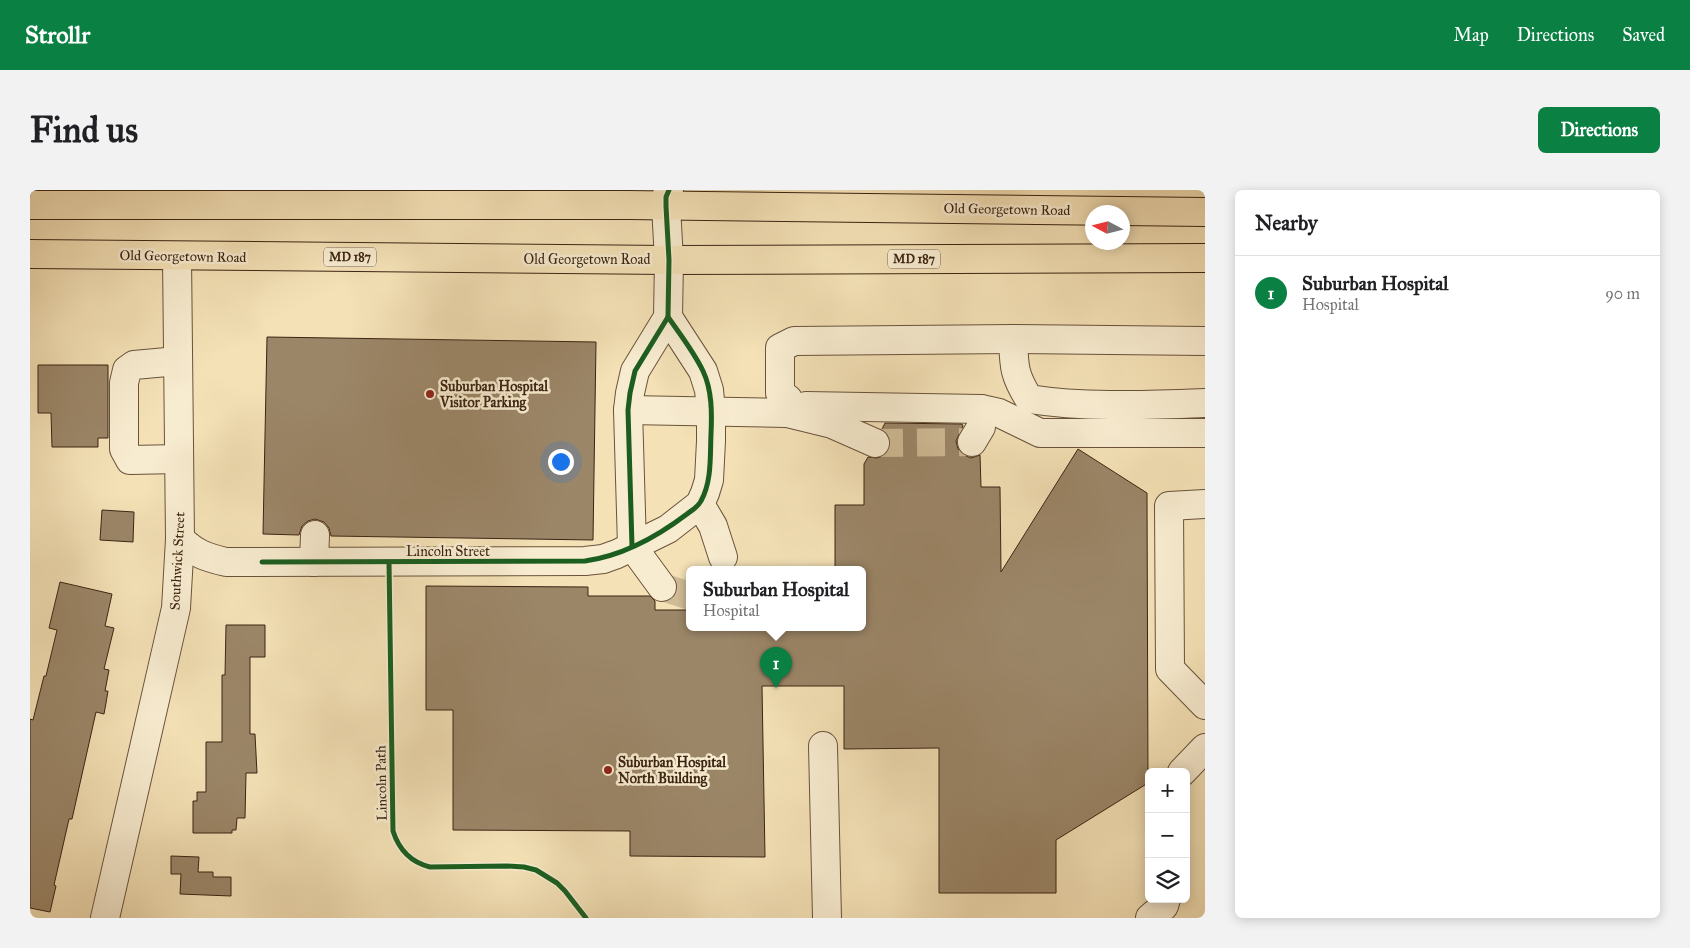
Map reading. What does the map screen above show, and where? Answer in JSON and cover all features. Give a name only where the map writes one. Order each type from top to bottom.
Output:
[{"type":"main road","name":"Old Georgetown Road","points":[[30,205],[665,196],[1205,212]]},
{"type":"main road","name":"Old Georgetown Road","points":[[30,254],[669,260],[1205,258]]},
{"type":"street","points":[[662,586],[632,546],[628,410],[635,371],[668,316],[669,260],[665,196]]},
{"type":"street","name":"Southwick Street","points":[[105,918],[176,608],[180,539],[177,256]]},
{"type":"street","points":[[668,316],[703,371],[709,390],[711,412],[709,480],[700,504],[713,526],[723,556]]},
{"type":"street","points":[[1013,340],[1017,379],[1029,399],[1054,403],[1141,405],[1205,403]]},
{"type":"street","points":[[788,406],[792,393],[794,341],[1205,341]]},
{"type":"street","points":[[178,361],[134,365],[127,370],[124,383],[124,449],[130,460],[179,459]]},
{"type":"street","points":[[628,410],[711,412],[788,406],[981,409],[999,413],[1040,433],[1205,433]]},
{"type":"street","points":[[788,406],[875,444]]},
{"type":"street","points":[[972,442],[981,427],[981,409]]},
{"type":"street","name":"Lincoln Street","points":[[180,539],[192,550],[204,557],[226,562],[314,562],[550,551],[585,562],[603,559],[668,529],[700,504]]},
{"type":"street","points":[[1205,504],[1169,506],[1170,669],[1205,705]]},
{"type":"street","points":[[314,562],[315,535]]},
{"type":"street","points":[[823,746],[827,918]]},
{"type":"street","points":[[1186,768],[1205,748]]},
{"type":"street","points":[[1150,918],[1164,906],[1165,903]]},
{"type":"building","name":"Suburban Hospital Visitor Parking","points":[[267,337],[596,342],[593,540],[331,536],[329,528],[324,522],[315,519],[308,521],[302,526],[299,535],[263,534]]},
{"type":"building","points":[[38,365],[108,365],[108,438],[98,438],[98,447],[52,447],[51,413],[38,413]]},
{"type":"building","points":[[885,423],[962,424],[963,426],[956,441],[958,449],[964,455],[971,458],[980,455],[981,487],[1000,487],[1001,572],[1078,449],[1147,493],[1148,768],[1145,768],[1145,785],[1056,840],[1056,893],[939,893],[939,748],[844,749],[844,686],[762,686],[765,857],[630,856],[630,831],[453,830],[453,710],[426,710],[426,586],[588,587],[588,596],[650,596],[655,601],[655,610],[686,610],[686,631],[866,631],[866,566],[835,566],[835,505],[864,505],[864,464],[868,457],[877,458],[885,455],[889,449],[890,441],[887,433],[882,429]]},
{"type":"building","points":[[102,510],[134,512],[133,542],[100,540]]},
{"type":"building","points":[[60,582],[112,594],[105,626],[114,628],[104,669],[109,670],[105,691],[108,691],[104,714],[96,712],[72,819],[69,819],[50,912],[30,908],[30,719],[33,720],[57,630],[49,628]]},
{"type":"building","points":[[226,625],[265,625],[265,657],[250,657],[250,734],[255,734],[257,773],[246,773],[245,818],[237,818],[236,830],[232,830],[232,833],[193,833],[193,801],[197,801],[197,792],[206,792],[206,742],[222,742],[222,675],[225,675]]},
{"type":"building","points":[[171,856],[199,857],[198,872],[213,872],[213,877],[231,877],[231,896],[180,894],[181,874],[171,874]]},
{"type":"tunnel","points":[[875,443],[972,442]]},
{"type":"tunnel","points":[[662,587],[686,595]]},
{"type":"cycle path","points":[[632,546],[628,410],[635,371],[668,317],[669,260],[666,197],[669,190]]},
{"type":"cycle path","points":[[262,562],[585,561],[626,550],[664,530],[697,507],[705,493],[710,468],[711,426],[711,402],[706,378],[687,343],[668,317]]},
{"type":"cycle path","name":"Lincoln Path","points":[[389,562],[393,831],[398,844],[411,858],[430,867],[507,866],[536,870],[557,883],[586,918]]},
{"type":"place","name":"Suburban Hospital Visitor Parking","points":[[430,394]]},
{"type":"place","name":"Suburban Hospital","points":[[776,688]]},
{"type":"place","name":"Suburban Hospital North Building","points":[[608,770]]}]
